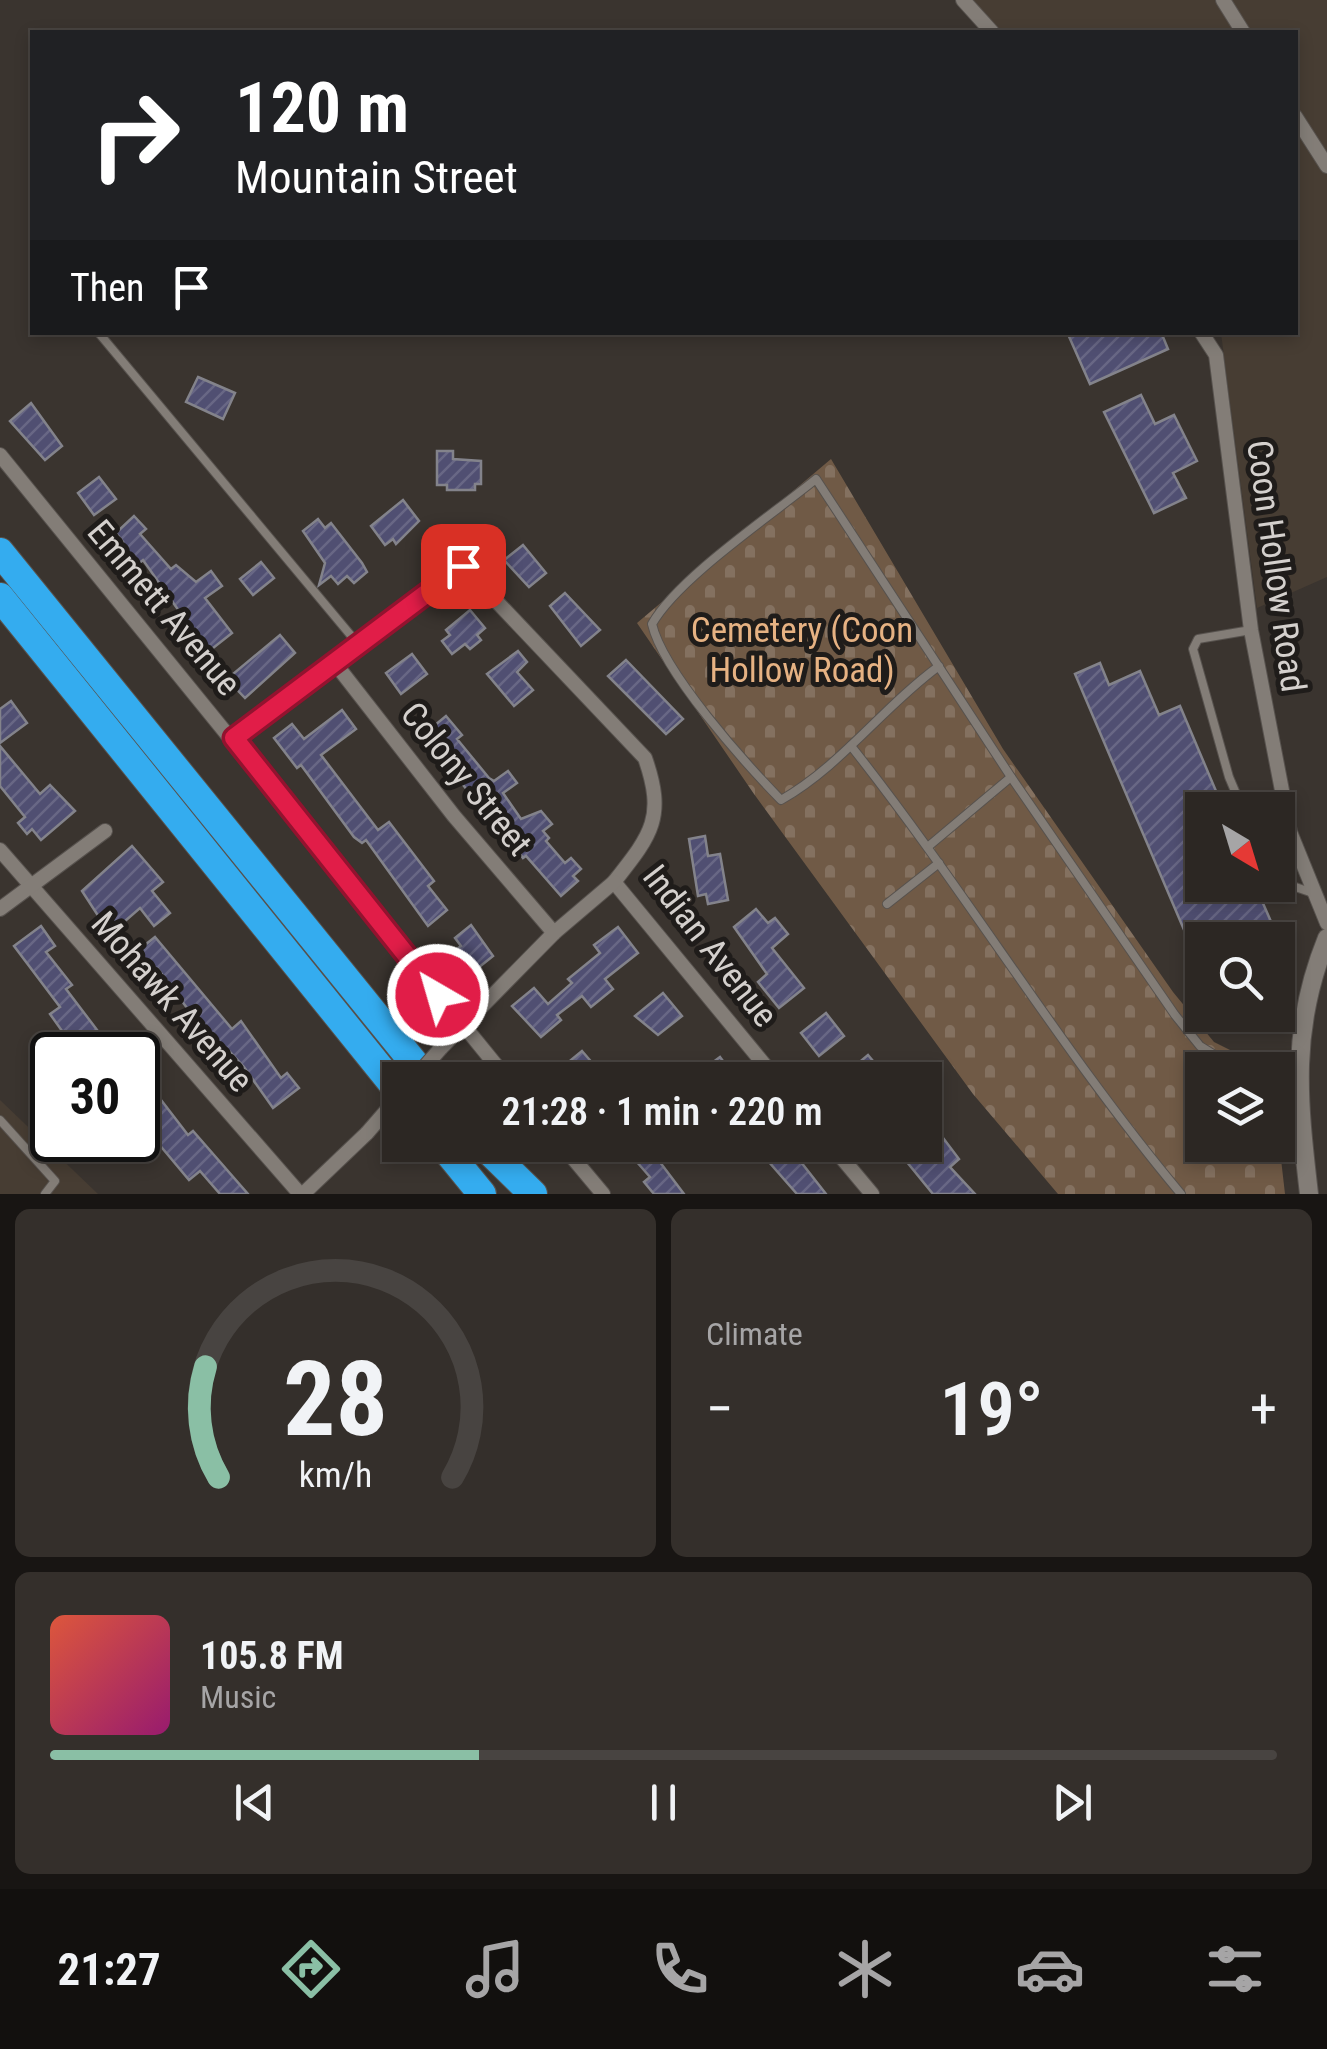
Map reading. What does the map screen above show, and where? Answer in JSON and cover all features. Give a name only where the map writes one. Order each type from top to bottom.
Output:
[{"type":"highway","points":[[0,552],[413,1062]]},
{"type":"highway","points":[[0,597],[382,1072]]},
{"type":"highway","points":[[352,1034],[382,1082]]},
{"type":"highway","points":[[435,1162],[459,1194]]},
{"type":"highway","points":[[456,1162],[482,1194]]},
{"type":"highway","points":[[496,1162],[521,1194]]},
{"type":"highway","points":[[500,1162],[534,1194]]},
{"type":"street","points":[[963,0],[990,30]]},
{"type":"street","points":[[1222,0],[1242,30]]},
{"type":"street","points":[[1298,121],[1327,166]]},
{"type":"street","name":"Coon Hollow Road","points":[[1203,335],[1216,355],[1251,630],[1290,832],[1327,923]]},
{"type":"street","name":"Emmett Avenue","points":[[0,456],[234,738],[493,1062]]},
{"type":"street","name":"Indian Avenue","points":[[358,644],[463,566],[645,758],[658,795],[645,842],[614,882],[763,1062]]},
{"type":"street","points":[[234,738],[358,644]]},
{"type":"street","name":"Colony Street","points":[[334,662],[454,816],[554,933]]},
{"type":"street","points":[[0,909],[105,831]]},
{"type":"street","name":"Mohawk Avenue","points":[[0,850],[301,1194]]},
{"type":"street","points":[[428,1062],[461,1024],[554,933],[614,882]]},
{"type":"street","points":[[1293,1052],[1327,938]]},
{"type":"street","points":[[301,1194],[382,1115]]},
{"type":"street","points":[[1295,1117],[1309,1194]]},
{"type":"street","points":[[576,1162],[603,1194]]},
{"type":"street","points":[[845,1162],[872,1194]]},
{"type":"lane","points":[[100,335],[358,644]]},
{"type":"lane","points":[[939,666],[892,704],[803,788],[780,800],[747,765],[674,668],[655,637],[652,624],[659,611],[816,479],[939,666],[1011,778],[1175,1014],[1200,1046],[1210,1052]]},
{"type":"lane","points":[[1237,792],[1193,649],[1198,639],[1251,630]]},
{"type":"lane","points":[[850,746],[930,845],[939,864],[1110,1105],[1181,1194]]},
{"type":"lane","points":[[930,845],[1011,778]]},
{"type":"lane","points":[[888,904],[939,864]]},
{"type":"lane","points":[[1295,887],[1313,893]]},
{"type":"lane","points":[[0,1120],[55,1181],[46,1194]]},
{"type":"shaded area","points":[[971,0],[1327,0],[1327,577],[1257,608],[1221,335],[1298,335],[1298,30],[994,30]]},
{"type":"shaded area","points":[[0,1100],[30,1129],[30,1162],[65,1162],[98,1194],[0,1194]]},
{"type":"green space","name":"Cemetery (Coon Hollow Road)","points":[[831,459],[1003,749],[1185,1007],[1185,1032],[1206,1032],[1214,1042],[1234,1052],[1185,1052],[1185,1162],[1281,1162],[1285,1194],[1058,1194],[973,1094],[754,794],[637,623]]},
{"type":"building","points":[[1068,335],[1162,335],[1168,349],[1090,384]]},
{"type":"building","points":[[198,377],[235,393],[223,419],[186,402]]},
{"type":"building","points":[[1141,395],[1155,424],[1174,415],[1197,461],[1173,473],[1186,498],[1154,513],[1104,412]]},
{"type":"building","points":[[31,403],[62,446],[45,460],[10,421]]},
{"type":"building","points":[[437,451],[453,451],[453,459],[481,461],[481,484],[475,484],[475,490],[447,490],[447,485],[437,485]]},
{"type":"building","points":[[99,477],[116,499],[94,515],[78,493]]},
{"type":"building","points":[[403,500],[419,521],[396,544],[393,539],[385,545],[371,526]]},
{"type":"building","points":[[134,516],[146,529],[140,534],[171,569],[176,565],[196,582],[211,571],[222,586],[205,598],[232,633],[208,652],[143,560],[137,565],[120,545],[123,542],[116,533]]},
{"type":"building","points":[[318,519],[325,528],[331,523],[362,563],[367,572],[354,583],[347,576],[338,584],[331,576],[319,585],[325,563],[303,531]]},
{"type":"building","points":[[523,545],[546,573],[529,587],[504,560]]},
{"type":"building","points":[[261,562],[274,578],[253,595],[240,579]]},
{"type":"building","points":[[565,593],[600,630],[581,646],[550,606]]},
{"type":"building","points":[[470,610],[485,628],[477,635],[481,640],[470,649],[465,644],[452,654],[442,641],[450,635],[446,630]]},
{"type":"building","points":[[280,635],[295,653],[245,698],[227,679]]},
{"type":"building","points":[[518,651],[527,662],[517,672],[533,690],[514,706],[487,674]]},
{"type":"building","points":[[412,654],[427,674],[401,694],[386,673]]},
{"type":"building","points":[[626,660],[683,719],[666,734],[608,676]]},
{"type":"building","points":[[1100,663],[1109,685],[1140,671],[1159,715],[1180,706],[1216,792],[1185,792],[1185,902],[1262,902],[1271,922],[1185,922],[1185,932],[1075,674]]},
{"type":"building","points":[[11,701],[27,723],[0,743],[0,709]]},
{"type":"building","points":[[342,710],[356,729],[321,755],[378,830],[389,822],[434,881],[428,886],[447,910],[428,926],[366,840],[362,843],[354,837],[301,765],[297,768],[274,738],[292,724],[304,739]]},
{"type":"building","points":[[446,716],[462,735],[457,739],[489,778],[494,781],[508,771],[517,783],[503,793],[521,819],[541,811],[552,824],[543,831],[549,838],[546,841],[565,863],[571,858],[581,869],[573,876],[578,881],[561,896],[526,856],[523,858],[493,815],[482,818],[472,804],[476,801],[423,735]]},
{"type":"building","points":[[0,746],[40,794],[50,785],[75,811],[41,840],[32,829],[27,834],[18,823],[25,817],[0,786]]},
{"type":"building","points":[[705,836],[708,856],[720,854],[728,900],[708,904],[706,894],[698,896],[689,839]]},
{"type":"building","points":[[132,846],[163,882],[152,891],[170,913],[154,926],[140,908],[110,934],[82,891]]},
{"type":"building","points":[[756,909],[768,923],[775,918],[788,934],[772,948],[804,988],[779,1008],[758,982],[767,974],[734,927]]},
{"type":"building","points":[[471,925],[493,956],[473,972],[454,951],[461,946],[455,938]]},
{"type":"building","points":[[41,926],[55,946],[46,952],[72,985],[66,989],[99,1032],[63,1032],[50,1014],[60,1007],[14,946]]},
{"type":"building","points":[[618,927],[638,953],[605,979],[613,989],[591,1007],[582,996],[557,1015],[561,1020],[541,1037],[512,1006],[534,988],[548,1004],[572,983],[568,979],[600,953],[594,945]]},
{"type":"building","points":[[155,937],[232,1029],[241,1021],[281,1078],[287,1073],[299,1088],[273,1108],[244,1067],[230,1052],[226,1055],[158,969],[153,973],[136,952]]},
{"type":"building","points":[[663,993],[682,1016],[658,1035],[635,1016]]},
{"type":"building","points":[[826,1013],[844,1036],[819,1056],[801,1033]]},
{"type":"building","points":[[582,1051],[591,1062],[569,1062]]},
{"type":"building","points":[[160,1099],[188,1135],[193,1131],[248,1194],[220,1194],[200,1171],[189,1180],[160,1145]]},
{"type":"building","points":[[942,1136],[959,1159],[950,1167],[975,1194],[933,1194],[907,1162],[942,1162]]},
{"type":"building","points":[[637,1162],[660,1162],[684,1194],[654,1194],[644,1182],[650,1177]]},
{"type":"building","points":[[769,1162],[801,1162],[826,1194],[797,1194]]},
{"type":"route","points":[[438,995],[234,738],[463,566]]}]
